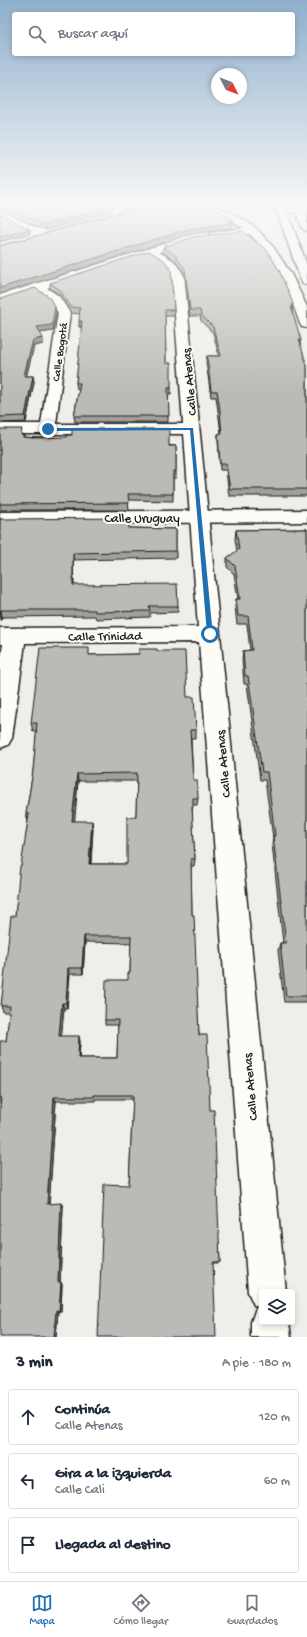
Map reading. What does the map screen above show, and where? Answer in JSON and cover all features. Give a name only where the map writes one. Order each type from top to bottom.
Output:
[{"type":"street","name":"Calle Atenas","points":[[37,287],[96,268]]},
{"type":"street","name":"Calle Atenas","points":[[174,268],[178,275],[200,516],[267,1289]]},
{"type":"street","points":[[282,268],[296,294],[307,324]]},
{"type":"street","points":[[303,268],[307,281]]},
{"type":"street","points":[[0,298],[37,287]]},
{"type":"street","name":"Calle Bogotá","points":[[37,287],[55,299],[64,313],[48,429]]},
{"type":"street","points":[[0,429],[192,429]]},
{"type":"street","name":"Calle Uruguay","points":[[0,518],[307,516]]},
{"type":"street","name":"Calle Trinidad","points":[[8,636],[210,634]]},
{"type":"street","points":[[0,738],[8,636]]},
{"type":"street","points":[[270,1325],[271,1337]]},
{"type":"building","points":[[0,268],[62,268],[0,288]]},
{"type":"building","points":[[95,268],[170,268],[174,310],[165,310],[166,363],[171,363],[171,388],[168,388],[169,416],[74,416],[80,383],[76,383],[82,321],[79,321],[80,308],[71,307],[60,290],[50,283]]},
{"type":"building","points":[[278,268],[279,270],[293,304],[293,307],[291,307],[307,366],[307,489],[230,489],[226,464],[220,464],[218,434],[222,434],[220,411],[217,391],[211,391],[207,356],[221,356],[213,327],[201,315],[200,310],[190,310],[185,269]]},
{"type":"building","points":[[35,288],[48,296],[55,307],[52,325],[37,327],[43,338],[33,340],[24,376],[33,376],[25,416],[0,417],[0,299]]},
{"type":"building","points":[[0,429],[22,429],[21,435],[23,435],[23,437],[32,438],[67,437],[67,435],[72,435],[72,429],[169,429],[169,446],[176,446],[176,471],[173,471],[173,494],[128,494],[129,503],[0,504]]},
{"type":"building","points":[[129,518],[129,528],[176,529],[176,551],[73,553],[73,585],[177,584],[178,606],[149,606],[150,611],[95,612],[95,610],[1,610],[0,613],[0,519]]},
{"type":"building","points":[[307,529],[307,996],[286,996],[280,943],[286,943],[267,772],[262,772],[248,676],[245,676],[243,651],[252,650],[248,616],[238,616],[236,599],[240,599],[235,566],[227,558],[239,549],[236,530]]},
{"type":"building","points":[[40,648],[89,648],[89,655],[139,654],[139,649],[157,649],[157,651],[185,651],[187,697],[194,697],[196,730],[190,730],[193,780],[197,780],[198,798],[193,798],[192,806],[195,859],[191,859],[192,915],[194,915],[199,1035],[207,1035],[210,1110],[214,1110],[220,1262],[213,1262],[216,1337],[98,1337],[104,1184],[129,1185],[133,1095],[94,1095],[94,1097],[54,1097],[47,1204],[61,1203],[58,1282],[61,1282],[59,1311],[56,1310],[54,1337],[0,1337],[0,1041],[6,1041],[10,1006],[1,1006],[11,916],[15,916],[20,866],[29,814],[26,814],[33,771],[37,723],[31,723]],"holes":[[[137,773],[136,816],[127,817],[127,864],[89,864],[92,821],[72,821],[77,774]],[[84,936],[131,936],[130,973],[128,973],[128,980],[106,980],[105,1020],[118,1020],[117,1058],[78,1058],[79,1036],[59,1036],[62,1003],[66,1003],[68,968],[82,968]]]},
{"type":"route","points":[[48,429],[192,429],[210,634]]}]
